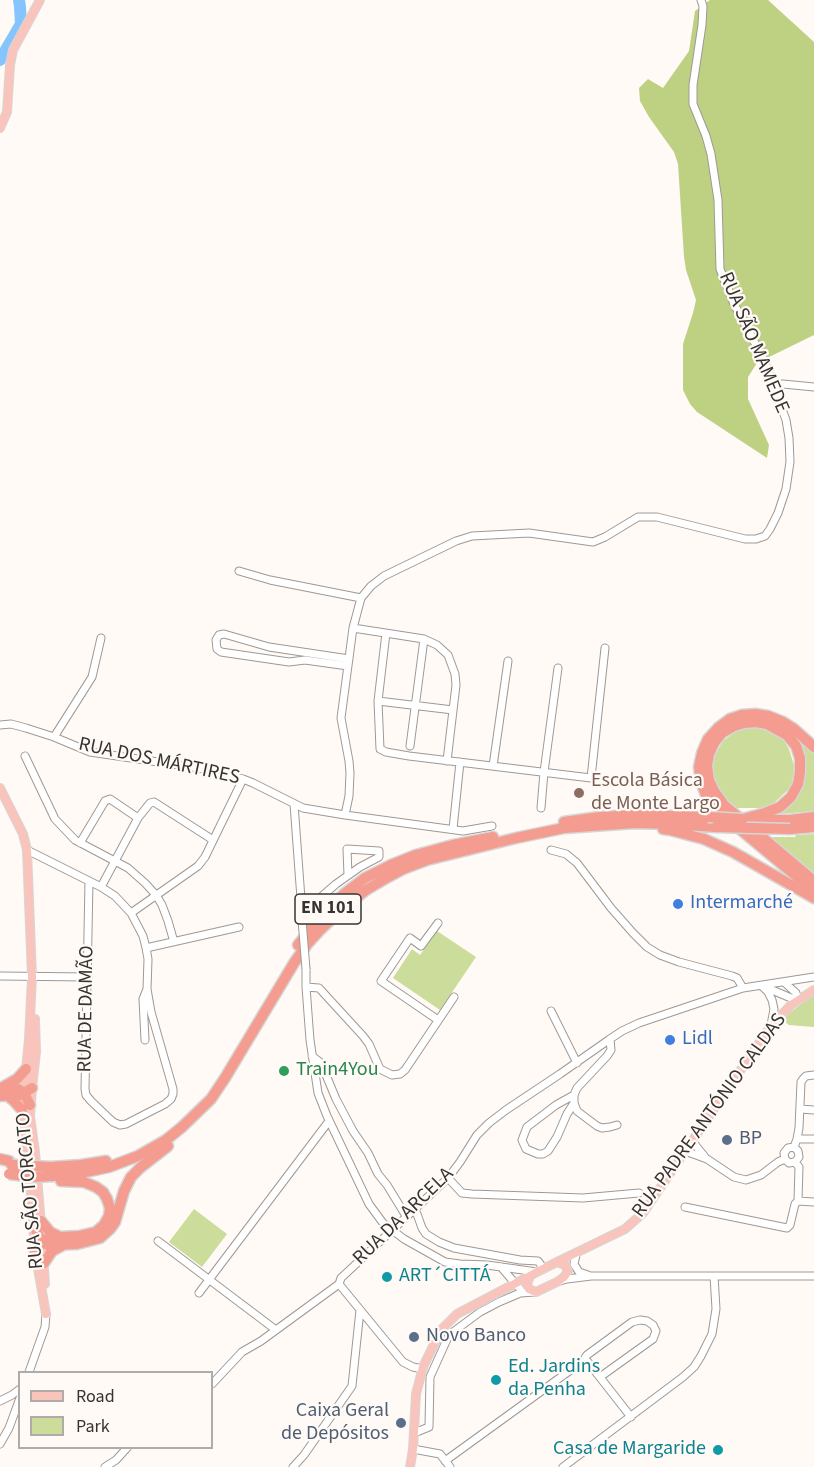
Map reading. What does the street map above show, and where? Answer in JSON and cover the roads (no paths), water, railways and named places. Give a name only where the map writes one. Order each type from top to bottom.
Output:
[{"type":"highway","points":[[814,747],[783,722],[755,714],[742,716],[730,719],[717,728],[708,739],[699,767],[700,783],[717,810],[814,891]]},
{"type":"highway","points":[[766,817],[791,797],[798,784],[800,758],[796,746],[779,729],[767,723],[744,723],[722,733],[714,743],[707,766],[709,780],[724,806],[814,881]]},
{"type":"highway","name":"EN 101","points":[[52,1172],[107,1161],[135,1151],[177,1124],[215,1082],[282,969],[306,934],[344,894],[365,878],[391,865],[416,855],[453,845],[564,822],[600,817],[635,815],[743,819],[766,817]]},
{"type":"highway","points":[[766,817],[790,820],[814,817]]},
{"type":"highway","points":[[635,823],[639,828],[670,830],[704,839],[733,852],[814,898]]},
{"type":"highway","name":"EN 101","points":[[7,1170],[81,1173],[109,1167],[138,1156],[166,1140],[210,1099],[294,963],[319,931],[356,897],[403,869],[428,860],[564,828],[635,823],[790,829],[814,827]]},
{"type":"highway","points":[[3,1091],[26,1069]]},
{"type":"highway","points":[[37,1224],[62,1241],[77,1244],[94,1241],[107,1233],[115,1222],[124,1191],[131,1177],[187,1131],[218,1095],[225,1078]]},
{"type":"highway","points":[[3,1091],[20,1095],[28,1090]]},
{"type":"highway","points":[[3,1091],[14,1101],[26,1107],[28,1090]]},
{"type":"highway","points":[[0,1161],[9,1161],[7,1170]]},
{"type":"highway","points":[[37,1224],[42,1241],[48,1245],[96,1232],[107,1221],[110,1208],[105,1195],[96,1187],[84,1182],[60,1181],[52,1172]]},
{"type":"highway","points":[[35,1252],[42,1241]]},
{"type":"highway","points":[[44,1263],[62,1241]]},
{"type":"main road","points":[[0,128],[7,112],[10,65],[14,50],[37,3]]},
{"type":"main road","name":"RUA SÃO TORCATO","points":[[0,788],[23,834],[27,850],[32,977],[26,1069],[28,1090]]},
{"type":"main road","name":"RUA PADRE ANTÓNIO CALDAS","points":[[410,1467],[416,1394],[423,1369],[441,1330],[457,1314],[505,1289],[517,1286],[537,1272],[625,1228],[643,1213],[770,1027],[791,1005],[814,990]]},
{"type":"main road","name":"RUA SÃO TORCATO","points":[[28,1090],[36,1052],[31,995]]},
{"type":"main road","name":"RUA SÃO TORCATO","points":[[26,1107],[22,1122],[37,1224],[35,1252],[45,1314]]},
{"type":"main road","name":"RUA SÃO TORCATO","points":[[42,1241],[45,1314]]},
{"type":"main road","name":"RUA PADRE ANTÓNIO CALDAS","points":[[517,1286],[533,1290],[557,1282],[564,1277],[578,1252]]},
{"type":"main road","points":[[557,1262],[565,1265],[567,1270]]},
{"type":"main road","points":[[533,1290],[527,1284],[537,1272]]},
{"type":"street","name":"RUA SÃO MAMEDE","points":[[361,598],[370,586],[384,576],[456,541],[472,536],[529,533],[593,542],[638,517],[657,517],[746,539],[765,536],[770,529],[786,489],[790,462],[789,438],[786,420],[764,360],[734,304],[720,269],[718,200],[711,154],[693,104],[693,85],[702,25],[701,0]]},
{"type":"street","points":[[774,385],[814,387]]},
{"type":"street","points":[[239,571],[270,580],[361,598],[353,628],[341,718],[350,761],[349,796],[345,815]]},
{"type":"street","points":[[353,628],[424,639],[437,645],[447,655],[455,674],[456,685],[447,761]]},
{"type":"street","points":[[386,633],[378,701],[380,749],[386,752],[447,761],[591,778],[605,648]]},
{"type":"street","points":[[224,634],[269,647],[348,662],[304,660],[289,662],[221,652],[217,649],[216,640],[219,635],[224,634]]},
{"type":"street","points":[[54,737],[92,677],[101,638]]},
{"type":"street","points":[[410,746],[424,639]]},
{"type":"street","points":[[493,766],[507,662]]},
{"type":"street","points":[[541,808],[558,668]]},
{"type":"street","points":[[378,701],[453,710]]},
{"type":"street","name":"RUA DOS MÁRTIRES","points":[[0,725],[11,724],[26,728],[90,752],[200,768],[243,779],[303,808],[463,831],[492,826]]},
{"type":"street","points":[[25,756],[55,819],[70,836],[115,861],[145,883],[156,896],[168,921],[174,942]]},
{"type":"street","points":[[453,829],[460,762]]},
{"type":"street","points":[[131,913],[198,866],[205,857],[243,779]]},
{"type":"street","points":[[80,843],[105,801],[110,799],[138,818]]},
{"type":"street","points":[[101,887],[138,818],[150,803],[154,802],[213,840]]},
{"type":"street","points":[[294,804],[306,987],[318,1093],[369,1204],[383,1223],[392,1230],[445,1262],[537,1272],[538,1261],[454,1248],[439,1242],[426,1234],[414,1210]]},
{"type":"street","points":[[302,910],[313,904],[348,875],[379,857],[379,851],[347,849],[348,875]]},
{"type":"street","points":[[27,850],[101,887],[115,896],[131,913],[143,936],[146,948],[147,989],[143,999],[145,1040]]},
{"type":"street","points":[[551,850],[566,854],[577,863],[611,909],[647,947],[679,962],[737,978],[743,988]]},
{"type":"street","name":"RUA DE DAMÃO","points":[[89,881],[85,1089],[91,1101],[120,1125],[165,1104],[173,1094],[147,989]]},
{"type":"street","points":[[438,922],[421,946],[410,938],[381,981],[438,1020]]},
{"type":"street","points":[[146,948],[239,927]]},
{"type":"street","points":[[0,976],[88,977]]},
{"type":"street","name":"RUA DA ARCELA","points":[[213,1383],[242,1352],[339,1284],[341,1278],[448,1178],[477,1135],[489,1123],[610,1039],[639,1023],[743,988],[814,977]]},
{"type":"street","points":[[784,982],[796,993],[798,1001]]},
{"type":"street","points":[[762,986],[798,1001]]},
{"type":"street","points":[[762,986],[768,992],[774,1009],[770,1027]]},
{"type":"street","points":[[306,987],[319,988],[369,1044],[380,1069],[392,1075],[400,1074],[405,1070],[454,997]]},
{"type":"street","points":[[551,1011],[577,1063]]},
{"type":"street","points":[[574,1103],[548,1151],[543,1155],[526,1149],[522,1136],[526,1127],[574,1095],[608,1056],[611,1050],[610,1039]]},
{"type":"street","points":[[312,1056],[321,1063],[336,1100],[353,1131],[406,1216]]},
{"type":"street","points":[[794,1147],[799,1128],[801,1082],[806,1076],[814,1076]]},
{"type":"street","points":[[574,1095],[577,1111],[597,1126],[610,1128],[617,1125]]},
{"type":"street","points":[[800,1109],[814,1110]]},
{"type":"street","points":[[199,1293],[329,1121]]},
{"type":"street","points":[[797,1139],[814,1139]]},
{"type":"street","points":[[692,1141],[707,1159]]},
{"type":"street","points":[[784,1159],[784,1153],[788,1148],[794,1147]]},
{"type":"street","points":[[784,1159],[789,1163],[795,1162],[799,1157],[794,1147]]},
{"type":"street","points":[[685,1151],[707,1159],[734,1177],[746,1180],[761,1175],[784,1159]]},
{"type":"street","points":[[685,1207],[787,1228],[798,1201],[799,1167],[795,1162]]},
{"type":"street","points":[[448,1178],[462,1192],[472,1194],[583,1198],[639,1193]]},
{"type":"street","points":[[798,1201],[814,1202]]},
{"type":"street","points":[[158,1241],[276,1330]]},
{"type":"street","points":[[578,1252],[574,1264],[579,1272]]},
{"type":"street","points":[[501,1267],[517,1286]]},
{"type":"street","points":[[567,1270],[591,1276]]},
{"type":"street","points":[[557,1282],[591,1276],[814,1276]]},
{"type":"street","points":[[563,1467],[683,1377],[701,1356],[712,1334],[715,1321],[714,1276]]},
{"type":"street","points":[[339,1284],[403,1362],[423,1369]]},
{"type":"street","points":[[414,1433],[429,1427],[430,1377],[449,1335],[480,1312],[520,1293],[533,1290]]},
{"type":"street","points":[[293,1467],[304,1455],[352,1386],[360,1310]]},
{"type":"street","name":"RUA SÃO TORCATO","points":[[29,1371],[45,1327],[45,1314]]},
{"type":"street","points":[[413,1449],[440,1454],[447,1464],[632,1322],[647,1321],[653,1325],[656,1331],[653,1339],[600,1377]]},
{"type":"street","points":[[583,1361],[588,1362],[631,1416]]},
{"type":"street","points":[[14,1413],[12,1407],[2,1401],[18,1390]]},
{"type":"street","points":[[0,1444],[9,1428],[18,1403]]},
{"type":"street","points":[[105,1467],[116,1460],[126,1449]]},
{"type":"waterway","points":[[0,60],[21,24],[19,0]]},
{"type":"place","name":"Escola Básica de Monte Largo","points":[[579,793]]},
{"type":"place","name":"Intermarché","points":[[678,904]]},
{"type":"place","name":"Lidl","points":[[670,1040]]},
{"type":"place","name":"Train4You","points":[[284,1071]]},
{"type":"place","name":"BP","points":[[727,1140]]},
{"type":"place","name":"ART´CITTÁ","points":[[387,1277]]},
{"type":"place","name":"Novo Banco","points":[[414,1337]]},
{"type":"place","name":"Ed. Jardins da Penha","points":[[496,1380]]},
{"type":"place","name":"Caixa Geral de Depósitos","points":[[401,1423]]},
{"type":"place","name":"Casa de Margaride","points":[[718,1450]]}]
